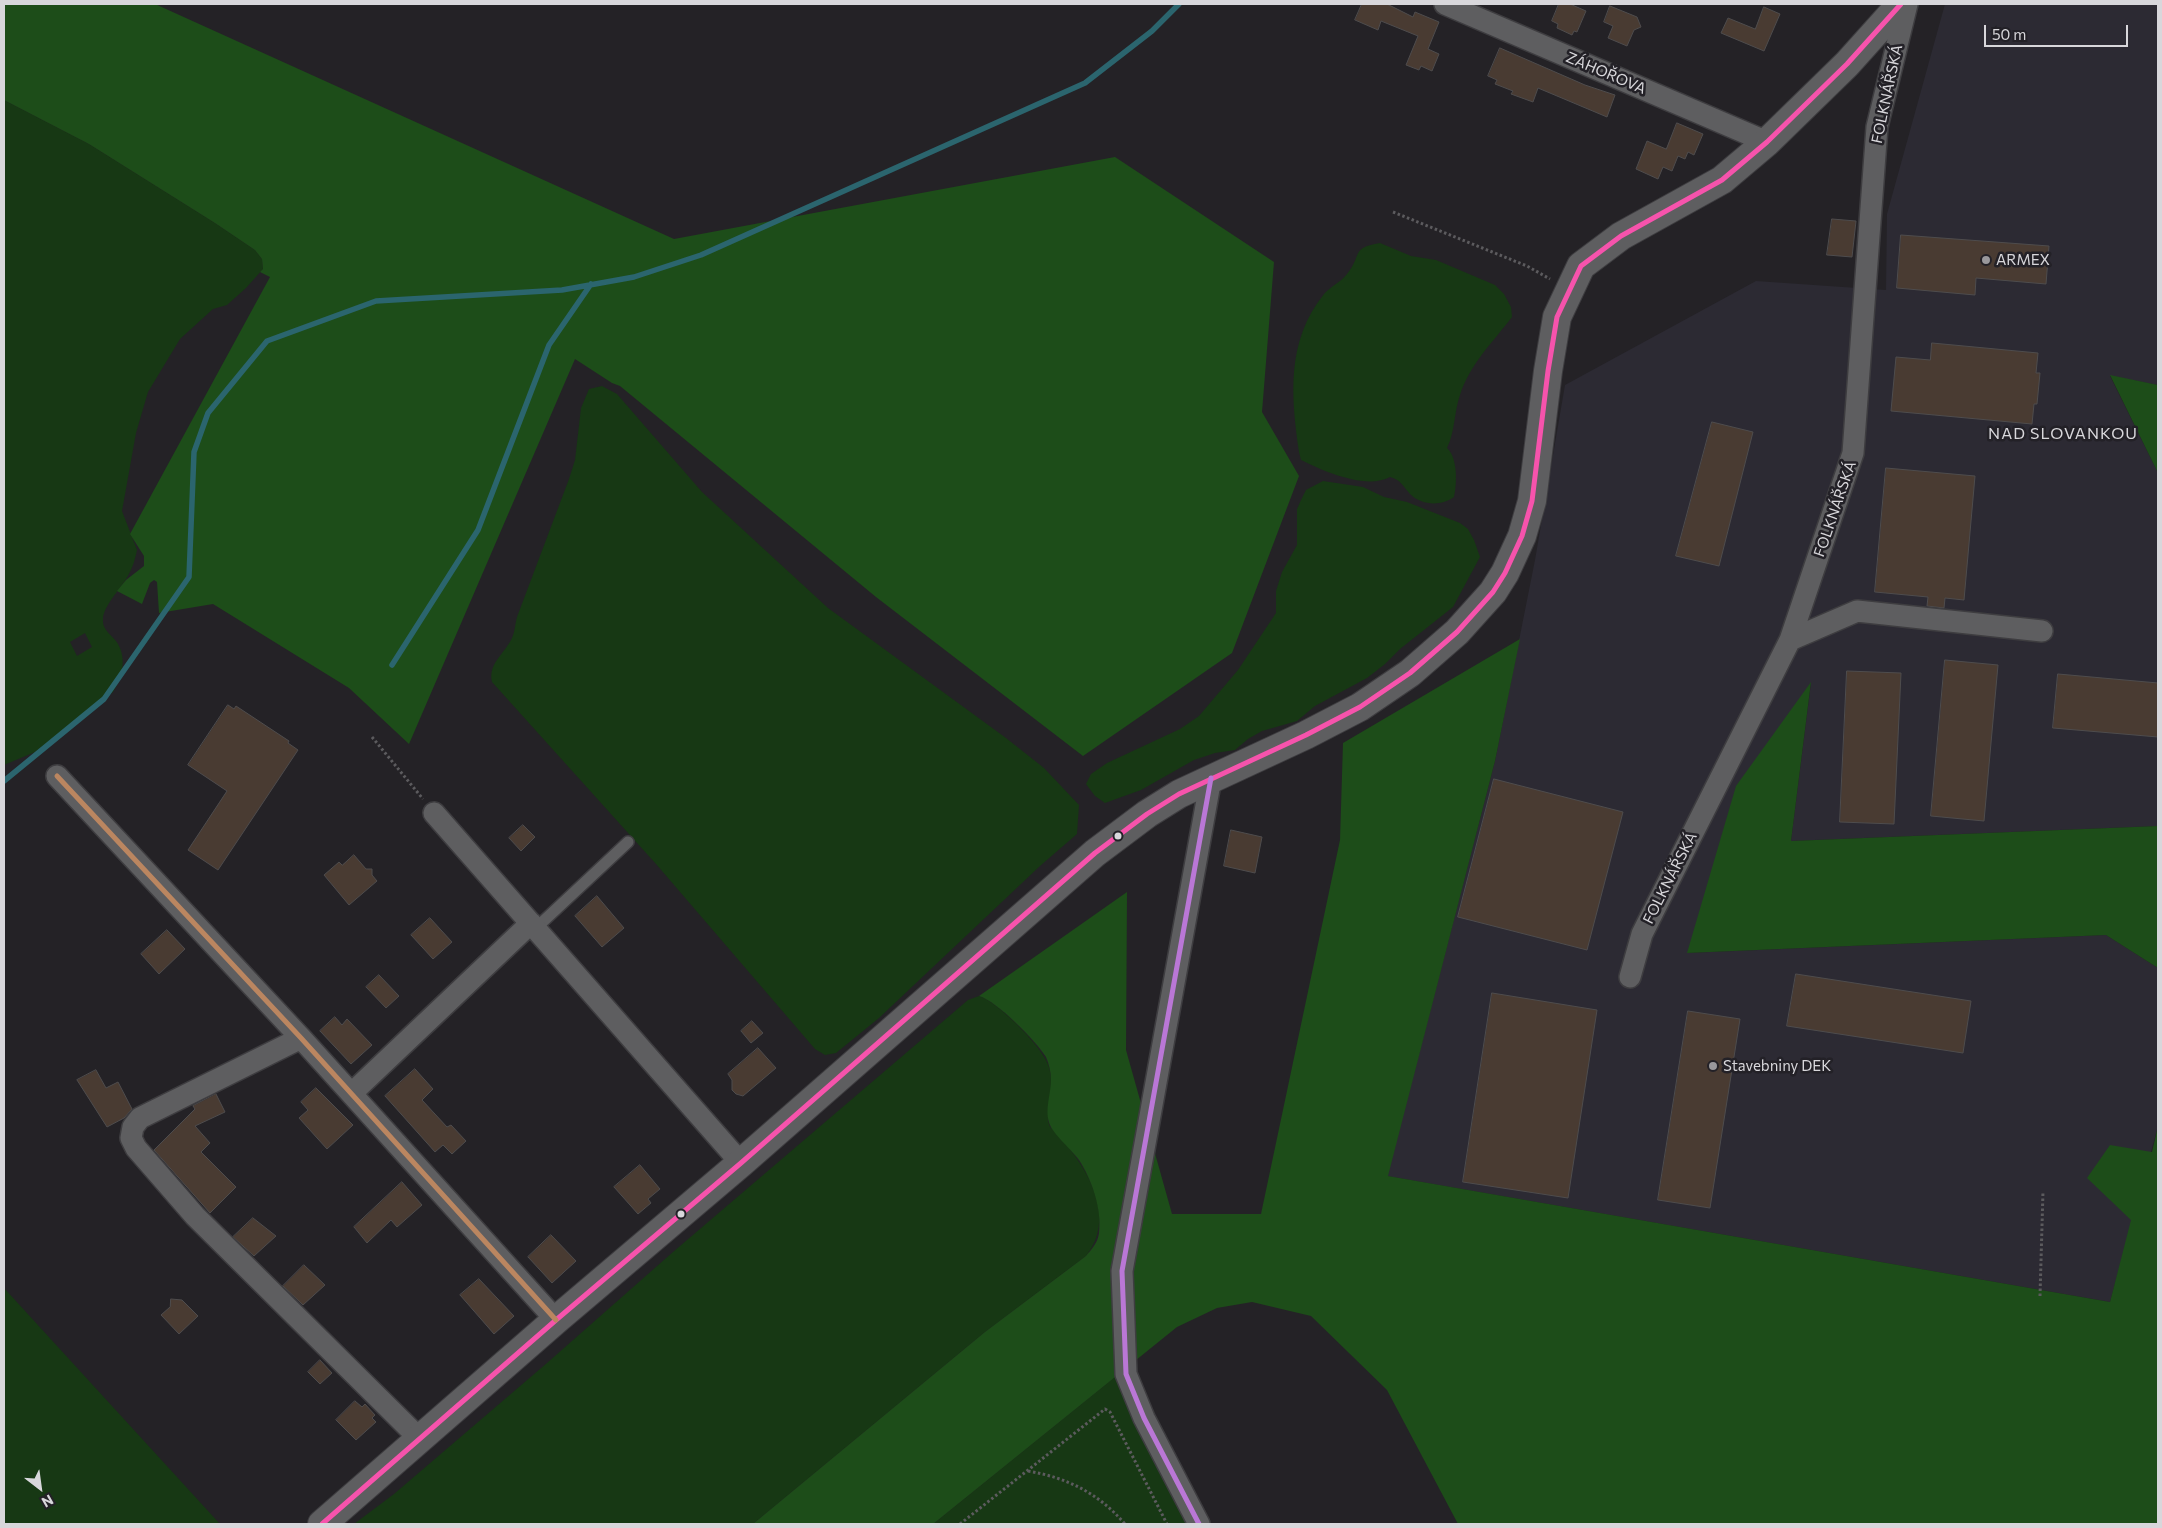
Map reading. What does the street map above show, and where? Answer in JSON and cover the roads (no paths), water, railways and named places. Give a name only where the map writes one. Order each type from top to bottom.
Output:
[{"type":"street","name":"ZÁHOŘOVA","points":[[1445,4],[1767,142]]},
{"type":"street","name":"FOLKNÁŘSKÁ","points":[[322,1524],[556,1320],[741,1163],[1095,853],[1147,814],[1178,794],[1327,725],[1385,691],[1440,648],[1493,592],[1516,553],[1528,519],[1557,317],[1581,266],[1614,241],[1722,180],[1767,142],[1847,64],[1901,4]]},
{"type":"street","name":"FOLKNÁŘSKÁ","points":[[1630,977],[1642,934],[1790,640],[1853,453],[1877,128],[1908,4]]},
{"type":"street","points":[[1790,640],[1857,611],[2042,631]]},
{"type":"street","points":[[58,776],[352,1093],[556,1320]]},
{"type":"street","points":[[1198,1524],[1144,1418],[1126,1374],[1122,1271],[1211,778]]},
{"type":"street","points":[[434,813],[741,1163]]},
{"type":"street","points":[[352,1093],[534,925]]},
{"type":"street","points":[[301,1038],[140,1118],[131,1132],[133,1143],[195,1216],[420,1440]]},
{"type":"lane","points":[[534,925],[628,842]]},
{"type":"waterway","points":[[4,781],[104,699],[189,577],[194,452],[208,413],[267,341],[376,301],[562,290],[634,277],[701,255],[1085,83],[1152,31],[1179,4]]},
{"type":"waterway","points":[[392,665],[478,530],[549,345],[591,284]]},
{"type":"place","name":"ARMEX","points":[[1986,260]]},
{"type":"place","name":"Stavebniny DEK","points":[[1713,1066]]},
{"type":"district","name":"NAD SLOVANKOU","points":[[2063,434]]}]
